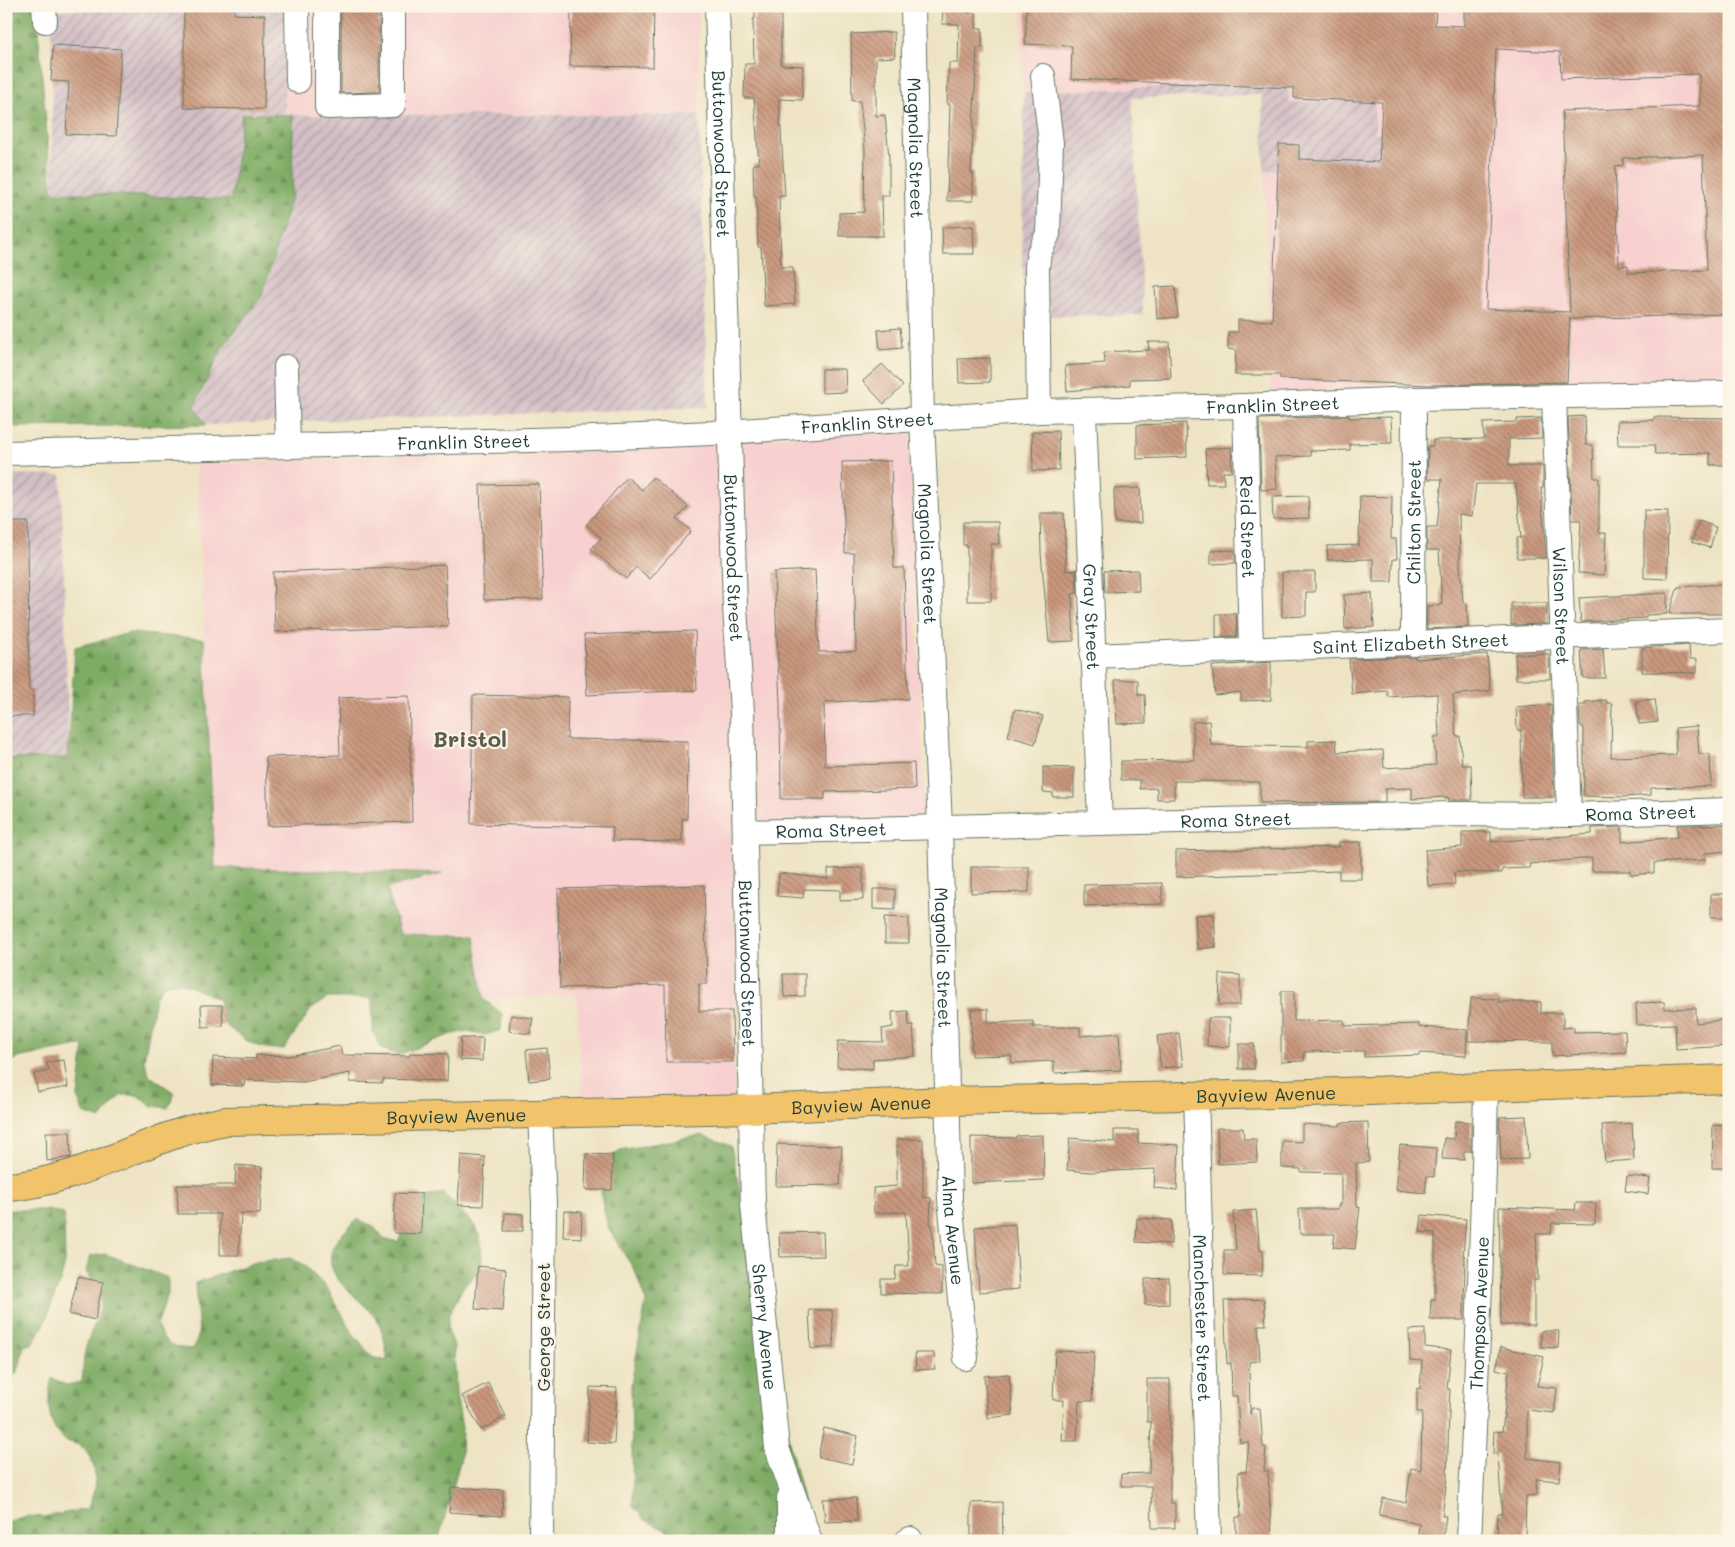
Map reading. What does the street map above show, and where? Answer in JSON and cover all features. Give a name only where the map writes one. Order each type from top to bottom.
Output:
[{"type":"main road","name":"Bayview Avenue","points":[[6,1187],[34,1185],[61,1178],[89,1169],[151,1142],[200,1126],[226,1121],[751,1109],[946,1101],[1486,1088],[1729,1079]]},
{"type":"street","points":[[297,6],[298,81]]},
{"type":"street","points":[[327,6],[327,107],[393,105],[393,6]]},
{"type":"street","name":"Buttonwood Street","points":[[717,6],[735,608],[742,712],[751,1109]]},
{"type":"street","name":"Magnolia Street","points":[[913,6],[922,419],[940,827],[946,1101]]},
{"type":"street","points":[[1039,412],[1037,267],[1039,253],[1048,234],[1052,143],[1043,76]]},
{"type":"street","points":[[286,367],[288,448]]},
{"type":"street","name":"Franklin Street","points":[[6,453],[288,448],[568,439],[1039,412],[1414,399],[1729,394]]},
{"type":"street","name":"Wilson Street","points":[[1554,398],[1569,815]]},
{"type":"street","name":"Chilton Street","points":[[1414,399],[1414,644]]},
{"type":"street","name":"Reid Street","points":[[1244,406],[1251,649]]},
{"type":"street","name":"Gray Street","points":[[1084,411],[1092,656],[1098,740],[1100,822]]},
{"type":"street","name":"Saint Elizabeth Street","points":[[1092,656],[1564,639],[1729,630]]},
{"type":"street","name":"Roma Street","points":[[744,832],[1453,814],[1569,815],[1729,810]]},
{"type":"street","name":"Thompson Avenue","points":[[1469,1541],[1476,1358],[1481,1291],[1486,1088]]},
{"type":"street","name":"Manchester Street","points":[[1196,1094],[1209,1541]]},
{"type":"street","name":"Alma Avenue","points":[[946,1101],[950,1200],[966,1358]]},
{"type":"street","name":"Sherry Avenue","points":[[751,1109],[753,1205],[772,1413],[777,1448],[810,1541]]},
{"type":"street","name":"George Street","points":[[540,1113],[544,1204],[541,1541]]},
{"type":"street","points":[[789,1481],[789,1541]]},
{"type":"shaded area","points":[[155,6],[284,6],[285,114],[242,114],[231,200],[52,192],[52,49],[50,11]]},
{"type":"shaded area","points":[[284,6],[699,6],[699,115],[285,114]]},
{"type":"shaded area","points":[[1021,6],[1729,6],[1729,383],[1271,396],[1264,171],[1384,167],[1383,132],[1375,133],[1288,103],[1287,83],[1023,91]]},
{"type":"shaded area","points":[[1288,83],[1289,102],[1374,100],[1375,133],[1383,132],[1384,167],[1264,171],[1262,95],[1132,98],[1143,315],[1048,316],[1029,403],[1022,250],[1024,92]]},
{"type":"shaded area","points":[[293,115],[699,115],[708,407],[206,425],[194,407],[222,348],[263,296],[292,194]]},
{"type":"shaded area","points":[[910,430],[925,823],[734,833],[734,1104],[582,1107],[577,995],[484,999],[474,936],[400,934],[387,888],[440,874],[215,867],[196,465]]},
{"type":"shaded area","points":[[6,474],[61,475],[69,758],[6,759]]},
{"type":"green space","points":[[6,6],[36,6],[52,192],[231,200],[242,114],[293,115],[292,194],[262,296],[222,348],[194,406],[206,425],[6,427]]},
{"type":"green space","points":[[130,633],[204,639],[215,867],[442,874],[387,888],[400,934],[474,936],[484,999],[502,1014],[501,1030],[485,1035],[468,1031],[452,1034],[398,1055],[382,1049],[373,1032],[372,998],[328,998],[312,1008],[284,1049],[265,1048],[245,1040],[224,1024],[219,999],[182,983],[165,984],[155,997],[144,1061],[150,1076],[175,1093],[168,1108],[152,1106],[137,1095],[121,1095],[100,1119],[83,1113],[78,1097],[84,1045],[17,1058],[6,1065],[6,759],[68,758],[75,647]]},
{"type":"green space","points":[[702,1135],[731,1146],[781,1408],[813,1541],[688,1541],[645,1520],[633,1506],[631,1385],[646,1302],[635,1271],[608,1228],[601,1195],[606,1161],[620,1150]]},
{"type":"green space","points":[[443,1193],[476,1226],[481,1241],[482,1259],[478,1274],[465,1284],[449,1314],[448,1330],[454,1346],[456,1394],[462,1428],[461,1458],[438,1541],[6,1541],[6,1522],[26,1516],[43,1517],[87,1509],[93,1494],[95,1477],[92,1461],[82,1447],[65,1440],[59,1434],[51,1419],[49,1402],[52,1378],[66,1385],[82,1382],[85,1351],[98,1317],[101,1301],[94,1283],[86,1272],[90,1256],[106,1254],[168,1278],[168,1294],[157,1325],[163,1337],[170,1344],[180,1348],[193,1349],[199,1334],[195,1283],[256,1262],[290,1258],[304,1265],[327,1288],[352,1332],[372,1357],[387,1361],[381,1327],[375,1317],[336,1276],[332,1267],[331,1256],[334,1245],[357,1219],[373,1226],[383,1238],[398,1242],[404,1227],[425,1197]]},
{"type":"green space","points":[[6,1210],[50,1210],[64,1214],[65,1262],[44,1325],[32,1344],[24,1346],[19,1368],[6,1388]]},
{"type":"building","points":[[184,6],[234,6],[234,14],[265,15],[264,109],[184,108]]},
{"type":"building","points":[[341,6],[379,6],[379,92],[341,93]]},
{"type":"building","points":[[571,6],[654,6],[653,67],[570,66]]},
{"type":"building","points":[[755,6],[781,6],[781,65],[803,66],[802,100],[779,99],[785,196],[779,196],[781,267],[793,267],[795,304],[764,306],[761,247],[758,247],[756,197],[754,197],[753,164],[759,164],[754,98],[744,98],[745,64],[754,64],[753,19],[755,19]]},
{"type":"building","points":[[943,6],[968,6],[968,13],[976,13],[976,28],[982,28],[982,48],[977,48],[971,173],[973,173],[973,201],[947,201],[950,104],[947,104],[949,63],[958,63],[959,24],[942,24]]},
{"type":"building","points":[[1027,6],[1436,6],[1435,25],[1464,26],[1464,6],[1729,6],[1729,314],[1570,319],[1570,317],[1567,382],[1429,385],[1280,379],[1280,375],[1235,375],[1236,350],[1228,349],[1228,332],[1238,332],[1238,320],[1272,321],[1279,144],[1299,145],[1299,159],[1379,162],[1382,102],[1294,98],[1294,88],[1071,79],[1072,46],[1025,44]],"holes":[[[1496,49],[1560,52],[1561,79],[1699,74],[1700,106],[1562,111],[1570,312],[1486,309]],[[1703,155],[1707,270],[1628,273],[1628,265],[1619,266],[1615,166],[1623,165],[1623,158]]]},
{"type":"building","points":[[894,32],[895,57],[876,58],[876,116],[885,115],[889,157],[889,196],[882,196],[883,236],[839,236],[839,213],[864,212],[865,149],[860,101],[852,101],[851,34]]},
{"type":"building","points":[[53,45],[121,49],[116,136],[66,134],[69,82],[51,81]]},
{"type":"building","points":[[973,226],[974,254],[943,254],[942,227]]},
{"type":"building","points":[[1175,286],[1178,317],[1157,319],[1155,287]]},
{"type":"building","points":[[900,328],[902,348],[880,350],[878,330]]},
{"type":"building","points":[[1148,342],[1169,342],[1171,378],[1130,379],[1130,385],[1067,391],[1065,366],[1105,363],[1104,352],[1149,350]]},
{"type":"building","points":[[990,358],[990,382],[959,383],[958,359]]},
{"type":"building","points":[[882,364],[903,386],[884,404],[863,381]]},
{"type":"building","points":[[822,369],[845,369],[846,392],[822,393]]},
{"type":"building","points":[[1349,416],[1349,418],[1391,417],[1392,443],[1350,444],[1350,450],[1310,451],[1311,456],[1275,457],[1277,489],[1261,490],[1259,419]]},
{"type":"building","points":[[1585,416],[1586,445],[1593,445],[1594,478],[1599,478],[1599,533],[1606,533],[1604,575],[1578,573],[1581,520],[1572,520],[1568,417]]},
{"type":"building","points":[[1654,417],[1729,418],[1729,465],[1710,465],[1710,453],[1655,454],[1654,445],[1618,445],[1617,421],[1654,420]]},
{"type":"building","points":[[1541,418],[1542,438],[1509,439],[1509,466],[1543,466],[1543,488],[1541,488],[1546,558],[1517,558],[1517,538],[1521,538],[1516,484],[1476,484],[1472,516],[1459,514],[1463,603],[1467,603],[1468,627],[1427,629],[1427,606],[1442,605],[1439,550],[1427,550],[1427,527],[1437,527],[1442,479],[1427,479],[1428,446],[1433,446],[1433,440],[1484,439],[1483,423],[1517,422],[1517,419]]},
{"type":"building","points":[[1186,423],[1187,457],[1137,459],[1137,425]]},
{"type":"building","points":[[1058,431],[1059,470],[1033,471],[1032,432]]},
{"type":"building","points":[[1231,447],[1232,472],[1223,472],[1224,484],[1207,484],[1205,449]]},
{"type":"building","points":[[891,461],[894,568],[904,568],[908,699],[824,702],[825,766],[914,763],[915,789],[825,792],[825,799],[781,799],[780,704],[774,572],[815,570],[819,652],[856,651],[854,553],[845,553],[842,462]]},
{"type":"building","points":[[627,477],[642,490],[653,477],[688,507],[677,519],[691,531],[650,579],[636,567],[626,579],[591,549],[601,538],[586,525]]},
{"type":"building","points":[[539,484],[543,599],[484,600],[480,485]]},
{"type":"building","points":[[1140,488],[1141,523],[1115,523],[1114,489]]},
{"type":"building","points":[[1308,496],[1309,518],[1273,519],[1272,497]]},
{"type":"building","points":[[1360,496],[1392,497],[1391,539],[1396,539],[1397,559],[1393,559],[1392,582],[1373,582],[1373,559],[1328,560],[1327,546],[1359,545]]},
{"type":"building","points":[[1644,510],[1668,511],[1667,579],[1644,578]]},
{"type":"building","points":[[1040,513],[1064,513],[1066,571],[1076,570],[1077,593],[1072,594],[1074,641],[1049,642],[1041,553]]},
{"type":"building","points":[[1699,521],[1716,527],[1710,548],[1692,542]]},
{"type":"building","points":[[6,522],[28,522],[29,690],[33,690],[33,716],[6,716]]},
{"type":"building","points":[[963,522],[998,522],[999,544],[991,544],[991,601],[967,601],[967,545],[963,545]]},
{"type":"building","points":[[1235,550],[1235,563],[1211,564],[1211,551]]},
{"type":"building","points":[[445,565],[448,626],[275,632],[273,572]]},
{"type":"building","points":[[1138,570],[1139,591],[1105,592],[1104,571]]},
{"type":"building","points":[[1282,572],[1315,572],[1315,592],[1306,592],[1306,616],[1282,617]]},
{"type":"building","points":[[1725,584],[1726,614],[1669,614],[1678,587]]},
{"type":"building","points":[[1372,593],[1374,627],[1345,629],[1344,595]]},
{"type":"building","points":[[1667,593],[1667,614],[1646,615],[1646,618],[1581,622],[1579,598]]},
{"type":"building","points":[[1511,603],[1547,603],[1547,624],[1511,625]]},
{"type":"building","points":[[1216,614],[1236,614],[1237,636],[1216,637]]},
{"type":"building","points":[[695,631],[697,690],[587,695],[584,635]]},
{"type":"building","points":[[1689,645],[1690,659],[1697,659],[1697,673],[1642,672],[1642,648]]},
{"type":"building","points":[[1603,649],[1605,678],[1583,678],[1581,650]]},
{"type":"building","points":[[1487,654],[1490,691],[1453,695],[1456,736],[1460,736],[1462,765],[1471,765],[1472,800],[1449,800],[1448,797],[1412,799],[1412,788],[1385,789],[1385,802],[1260,803],[1260,782],[1174,781],[1174,799],[1157,799],[1157,788],[1140,789],[1140,780],[1121,780],[1121,761],[1194,760],[1193,722],[1209,721],[1211,745],[1308,747],[1308,741],[1336,740],[1337,752],[1383,750],[1384,768],[1436,765],[1434,737],[1439,737],[1437,694],[1388,697],[1388,691],[1352,694],[1349,659],[1415,657],[1415,659]]},
{"type":"building","points":[[1515,654],[1549,654],[1550,679],[1516,679]]},
{"type":"building","points":[[1271,662],[1271,700],[1241,701],[1241,692],[1215,695],[1212,666]]},
{"type":"building","points":[[1115,680],[1138,680],[1138,695],[1145,695],[1146,723],[1117,724]]},
{"type":"building","points":[[473,695],[568,697],[567,739],[688,741],[687,819],[682,819],[682,842],[612,841],[613,827],[471,824]]},
{"type":"building","points":[[409,696],[412,822],[268,826],[266,757],[340,755],[338,698]]},
{"type":"building","points":[[1655,699],[1658,722],[1639,724],[1636,701]]},
{"type":"building","points":[[1606,700],[1607,703],[1612,703],[1611,757],[1676,755],[1675,728],[1697,726],[1699,754],[1710,754],[1711,786],[1651,788],[1651,795],[1624,797],[1584,796],[1584,728],[1580,725],[1579,705],[1585,705],[1585,702]]},
{"type":"building","points":[[1551,704],[1554,797],[1522,797],[1521,730],[1517,730],[1516,707]]},
{"type":"building","points":[[1015,709],[1043,716],[1035,744],[1008,736]]},
{"type":"building","points":[[1043,767],[1074,768],[1074,797],[1053,797],[1053,793],[1043,792]]},
{"type":"building","points":[[1729,824],[1729,851],[1705,853],[1705,860],[1654,863],[1654,873],[1631,875],[1630,871],[1592,871],[1592,858],[1529,864],[1530,868],[1502,869],[1502,873],[1454,872],[1455,884],[1428,886],[1425,850],[1462,847],[1462,832],[1491,832],[1491,842],[1592,834],[1592,828],[1622,827],[1622,842],[1678,837],[1677,825]]},
{"type":"building","points":[[1339,842],[1361,842],[1361,879],[1339,879],[1339,871],[1176,877],[1176,851],[1339,847]]},
{"type":"building","points":[[971,867],[1029,867],[1029,892],[971,893]]},
{"type":"building","points":[[863,868],[863,900],[840,901],[840,890],[804,889],[803,898],[777,896],[779,873],[828,879],[828,869]]},
{"type":"building","points":[[1162,883],[1162,904],[1084,906],[1084,885]]},
{"type":"building","points":[[704,885],[707,984],[699,984],[699,1011],[732,1011],[733,1062],[666,1062],[665,985],[560,988],[558,889]]},
{"type":"building","points":[[873,889],[895,889],[895,910],[873,909]]},
{"type":"building","points":[[1711,894],[1729,894],[1729,917],[1711,917]]},
{"type":"building","points":[[1214,914],[1216,947],[1197,949],[1195,915]]},
{"type":"building","points":[[885,917],[909,918],[909,943],[885,943]]},
{"type":"building","points":[[783,974],[805,974],[805,996],[784,997]]},
{"type":"building","points":[[1220,974],[1240,975],[1240,1005],[1219,1005]]},
{"type":"building","points":[[1281,991],[1294,991],[1294,1021],[1344,1020],[1345,1026],[1419,1024],[1419,1027],[1467,1030],[1466,1056],[1420,1053],[1420,1055],[1364,1057],[1364,1051],[1304,1052],[1304,1061],[1281,1062]]},
{"type":"building","points":[[1471,998],[1499,999],[1498,1002],[1541,1002],[1541,1013],[1563,1013],[1563,1028],[1574,1027],[1574,1032],[1625,1031],[1626,1052],[1552,1056],[1552,1042],[1468,1041]]},
{"type":"building","points":[[1664,1002],[1665,1009],[1696,1008],[1696,1023],[1729,1019],[1729,1046],[1676,1049],[1675,1024],[1637,1025],[1636,1003]]},
{"type":"building","points":[[201,1005],[222,1005],[223,1026],[202,1027]]},
{"type":"building","points":[[971,1009],[988,1009],[988,1023],[1033,1021],[1033,1027],[1080,1027],[1080,1036],[1119,1033],[1121,1070],[1054,1073],[1054,1061],[1012,1063],[1011,1055],[972,1056]]},
{"type":"building","points":[[908,1011],[909,1025],[913,1025],[915,1056],[873,1059],[873,1069],[837,1067],[838,1041],[883,1042],[882,1029],[893,1027],[892,1012]]},
{"type":"building","points":[[511,1015],[533,1018],[530,1034],[509,1031]]},
{"type":"building","points":[[1208,1018],[1230,1018],[1230,1047],[1207,1046]]},
{"type":"building","points":[[1179,1033],[1183,1066],[1161,1068],[1157,1036]]},
{"type":"building","points":[[461,1038],[483,1038],[482,1061],[460,1060]]},
{"type":"building","points":[[1239,1044],[1254,1044],[1254,1069],[1239,1069]]},
{"type":"building","points":[[340,1046],[342,1055],[410,1056],[410,1053],[448,1054],[447,1081],[383,1079],[383,1083],[350,1082],[350,1073],[303,1082],[245,1080],[244,1086],[212,1085],[213,1057],[256,1059],[256,1055],[289,1056]]},
{"type":"building","points":[[547,1048],[550,1079],[529,1081],[526,1050]]},
{"type":"building","points":[[64,1060],[68,1087],[38,1092],[34,1074],[49,1071],[47,1062]]},
{"type":"building","points":[[1526,1116],[1528,1159],[1501,1160],[1499,1117]]},
{"type":"building","points":[[1455,1121],[1471,1122],[1471,1151],[1464,1151],[1464,1160],[1442,1159],[1444,1138],[1454,1139]]},
{"type":"building","points":[[1368,1122],[1369,1162],[1356,1163],[1357,1206],[1360,1207],[1355,1249],[1333,1247],[1335,1234],[1300,1234],[1299,1209],[1338,1209],[1339,1204],[1341,1204],[1341,1173],[1301,1172],[1301,1169],[1282,1168],[1282,1141],[1302,1142],[1302,1124],[1340,1126],[1340,1123]]},
{"type":"building","points":[[1632,1123],[1634,1160],[1605,1162],[1602,1125]]},
{"type":"building","points":[[1713,1125],[1729,1126],[1729,1168],[1712,1168]]},
{"type":"building","points":[[1217,1128],[1243,1128],[1244,1139],[1256,1139],[1257,1162],[1218,1164]]},
{"type":"building","points":[[1114,1130],[1138,1130],[1138,1143],[1179,1145],[1177,1190],[1154,1188],[1155,1169],[1090,1172],[1067,1170],[1070,1138],[1114,1142]]},
{"type":"building","points":[[46,1132],[70,1132],[71,1157],[47,1161]]},
{"type":"building","points":[[1043,1135],[1044,1180],[971,1183],[971,1137],[1016,1138],[1016,1136]]},
{"type":"building","points":[[897,1139],[923,1139],[923,1197],[931,1198],[930,1224],[932,1224],[935,1266],[942,1267],[942,1294],[881,1293],[881,1279],[895,1279],[896,1266],[909,1266],[906,1212],[874,1213],[873,1188],[897,1186]]},
{"type":"building","points":[[777,1144],[842,1146],[840,1185],[776,1186]]},
{"type":"building","points":[[1400,1145],[1436,1148],[1434,1177],[1427,1176],[1425,1193],[1396,1190]]},
{"type":"building","points":[[586,1154],[613,1155],[612,1190],[585,1190]]},
{"type":"building","points":[[461,1155],[485,1157],[483,1206],[458,1205]]},
{"type":"building","points":[[236,1165],[262,1167],[260,1214],[241,1213],[239,1255],[220,1255],[220,1214],[178,1214],[177,1185],[235,1185]]},
{"type":"building","points":[[1627,1176],[1650,1178],[1648,1194],[1625,1191]]},
{"type":"building","points":[[395,1193],[422,1194],[421,1234],[394,1233]]},
{"type":"building","points":[[1576,1203],[1596,1203],[1595,1224],[1552,1223],[1551,1234],[1536,1234],[1538,1280],[1534,1280],[1534,1325],[1501,1325],[1499,1207],[1575,1210]]},
{"type":"building","points":[[1256,1210],[1260,1251],[1263,1251],[1262,1276],[1224,1275],[1224,1250],[1236,1250],[1233,1212]]},
{"type":"building","points":[[564,1211],[582,1212],[581,1238],[563,1237]]},
{"type":"building","points":[[505,1213],[523,1214],[523,1231],[504,1231]]},
{"type":"building","points":[[1422,1215],[1466,1219],[1463,1255],[1465,1256],[1464,1320],[1430,1320],[1431,1299],[1435,1300],[1435,1233],[1420,1232]]},
{"type":"building","points":[[1137,1218],[1172,1220],[1171,1244],[1136,1242]]},
{"type":"building","points":[[1015,1224],[1019,1289],[979,1292],[975,1227]]},
{"type":"building","points":[[823,1232],[824,1256],[780,1257],[779,1233]]},
{"type":"building","points":[[478,1266],[506,1269],[503,1311],[475,1309]]},
{"type":"building","points":[[78,1277],[103,1282],[95,1320],[69,1314]]},
{"type":"building","points":[[1169,1278],[1169,1304],[1145,1305],[1145,1279]]},
{"type":"building","points":[[1264,1299],[1266,1325],[1258,1325],[1260,1361],[1249,1362],[1250,1414],[1252,1408],[1260,1408],[1263,1447],[1266,1447],[1264,1471],[1268,1471],[1272,1541],[1236,1541],[1236,1517],[1241,1517],[1238,1472],[1246,1472],[1249,1442],[1240,1443],[1237,1396],[1232,1396],[1231,1363],[1227,1364],[1224,1301]]},
{"type":"building","points":[[809,1310],[832,1310],[834,1347],[811,1349]]},
{"type":"building","points":[[1425,1329],[1425,1347],[1451,1350],[1447,1389],[1450,1389],[1447,1479],[1442,1516],[1446,1516],[1443,1537],[1418,1534],[1419,1523],[1379,1515],[1383,1498],[1406,1503],[1411,1468],[1421,1470],[1422,1412],[1417,1412],[1417,1388],[1420,1389],[1422,1361],[1410,1360],[1409,1330]]},
{"type":"building","points":[[1541,1331],[1559,1331],[1558,1348],[1541,1347]]},
{"type":"building","points":[[1501,1347],[1544,1357],[1537,1386],[1557,1388],[1554,1413],[1527,1410],[1527,1458],[1561,1462],[1559,1481],[1536,1479],[1537,1495],[1526,1496],[1525,1537],[1497,1536],[1498,1514],[1502,1514],[1498,1454],[1493,1454],[1494,1431],[1502,1432],[1509,1372],[1496,1369]]},
{"type":"building","points":[[1055,1351],[1094,1352],[1092,1401],[1079,1401],[1077,1441],[1062,1441],[1064,1400],[1053,1400]]},
{"type":"building","points":[[915,1353],[934,1353],[935,1369],[916,1370]]},
{"type":"building","points":[[1009,1374],[1013,1415],[988,1418],[984,1376]]},
{"type":"building","points":[[1147,1379],[1170,1379],[1170,1503],[1175,1503],[1175,1528],[1152,1528],[1151,1486],[1121,1486],[1121,1474],[1149,1473],[1151,1422],[1147,1422]]},
{"type":"building","points":[[488,1383],[506,1416],[481,1430],[462,1396]]},
{"type":"building","points":[[590,1387],[617,1388],[614,1444],[587,1442]]},
{"type":"building","points":[[824,1428],[858,1436],[852,1464],[818,1457]]},
{"type":"building","points":[[451,1487],[503,1490],[502,1516],[449,1512]]},
{"type":"building","points":[[856,1498],[857,1521],[825,1522],[823,1499]]},
{"type":"building","points":[[1002,1502],[1003,1541],[971,1541],[971,1503]]},
{"type":"district","name":"Bristol","points":[[470,738]]}]
